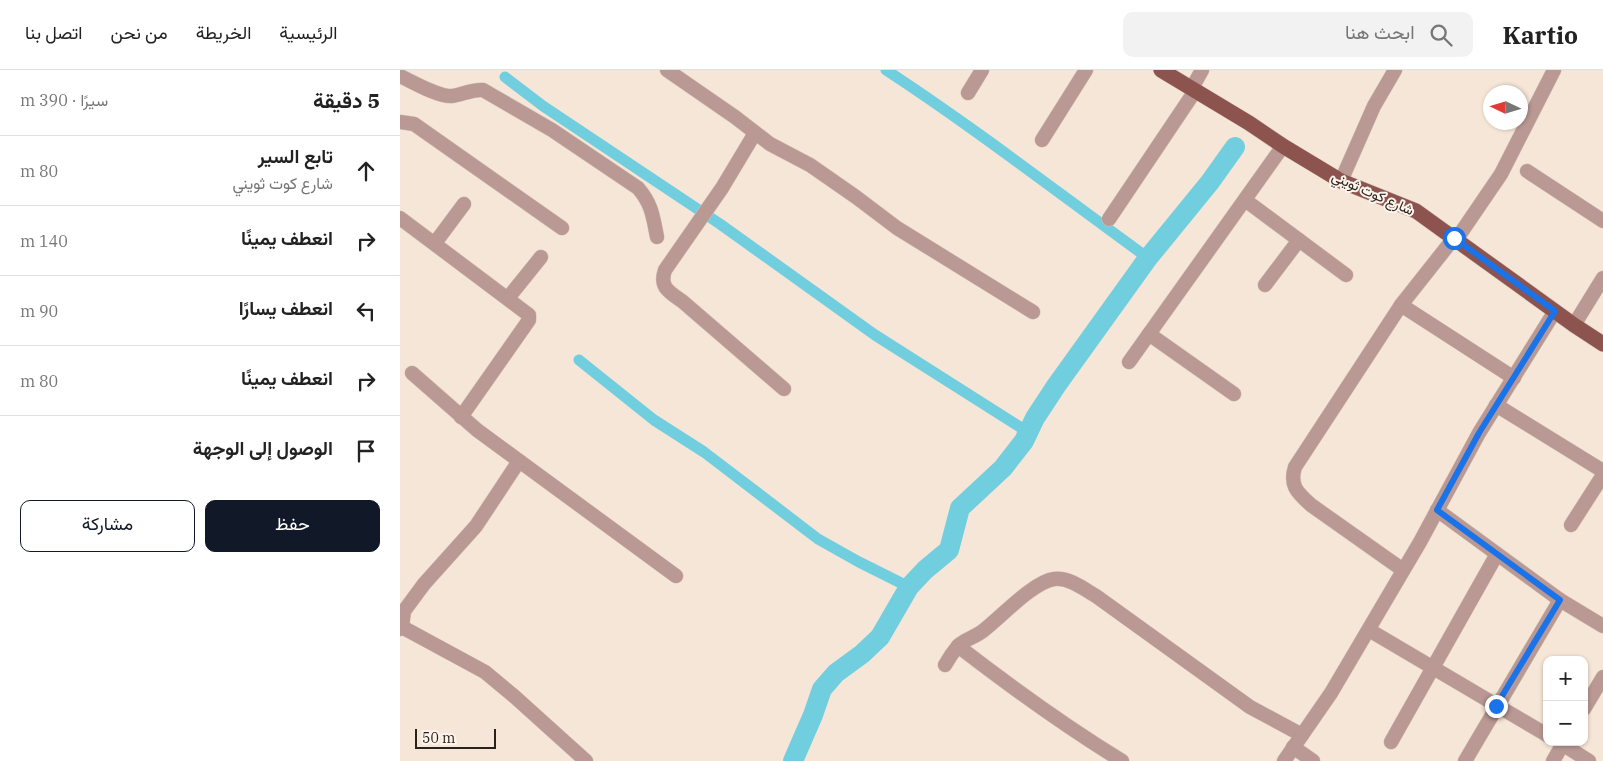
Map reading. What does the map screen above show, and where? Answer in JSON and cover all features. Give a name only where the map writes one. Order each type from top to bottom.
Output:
[{"type":"main road","name":"شارع كوت ثويني","points":[[1161,70],[1341,181],[1416,211],[1603,344]]},
{"type":"street","points":[[968,93],[982,70]]},
{"type":"street","points":[[1042,140],[1086,70]]},
{"type":"street","points":[[1109,219],[1193,90],[1202,70]]},
{"type":"street","points":[[1341,181],[1374,106],[1396,70]]},
{"type":"street","points":[[1404,570],[1312,505],[1294,486],[1292,477],[1295,467],[1401,305],[1455,239],[1501,174],[1554,70]]},
{"type":"street","points":[[674,72],[770,144],[810,166],[856,196],[897,228],[1033,312]]},
{"type":"street","points":[[400,76],[441,94],[451,96],[483,90],[552,130],[638,188],[647,198],[652,210],[657,237]]},
{"type":"street","points":[[400,122],[414,124],[562,228]]},
{"type":"street","points":[[755,133],[722,188],[665,270],[662,278],[669,292],[682,301],[784,389]]},
{"type":"street","points":[[1129,362],[1283,146]]},
{"type":"street","points":[[1527,171],[1603,221]]},
{"type":"street","points":[[1245,200],[1346,275]]},
{"type":"street","points":[[435,243],[464,204]]},
{"type":"street","points":[[400,218],[529,315],[529,320],[461,417]]},
{"type":"street","points":[[1265,285],[1299,240]]},
{"type":"street","points":[[508,298],[541,257]]},
{"type":"street","points":[[1574,325],[1603,278]]},
{"type":"street","points":[[1401,305],[1514,378]]},
{"type":"street","points":[[1284,761],[1331,694],[1404,570],[1496,405],[1555,311]]},
{"type":"street","points":[[1149,334],[1234,394]]},
{"type":"street","points":[[412,373],[461,417],[518,461],[676,576]]},
{"type":"street","points":[[1496,405],[1603,471]]},
{"type":"street","points":[[518,461],[476,526],[424,584],[404,611],[401,628],[485,672],[586,761]]},
{"type":"street","points":[[1571,525],[1603,475]]},
{"type":"street","points":[[1437,510],[1560,600],[1603,626]]},
{"type":"street","points":[[1391,742],[1497,554]]},
{"type":"street","points":[[945,665],[963,641],[983,631],[1006,609],[1043,583],[1055,579],[1070,581],[1096,596],[1250,706],[1302,735]]},
{"type":"street","points":[[1465,761],[1560,600]]},
{"type":"street","points":[[1369,630],[1543,733]]},
{"type":"street","points":[[958,646],[1014,689],[1082,737],[1122,761]]},
{"type":"street","points":[[1588,701],[1603,677]]},
{"type":"street","points":[[1553,761],[1560,746]]},
{"type":"street","points":[[1566,746],[1589,761]]},
{"type":"street","points":[[1293,747],[1313,761]]},
{"type":"waterway","points":[[886,70],[986,139],[1148,258]]},
{"type":"waterway","points":[[505,77],[543,106],[720,224],[875,335],[1028,432]]},
{"type":"waterway","points":[[793,761],[822,689],[836,673],[862,654],[880,637],[909,587],[925,570],[949,550],[960,508],[1003,468],[1024,441],[1035,418],[1056,386],[1148,258],[1210,182],[1235,147]]},
{"type":"waterway","points":[[579,360],[654,420],[704,452],[818,539],[909,587]]},
{"type":"route","points":[[1454,238],[1555,311],[1479,433],[1437,510],[1560,600],[1496,706]]}]
